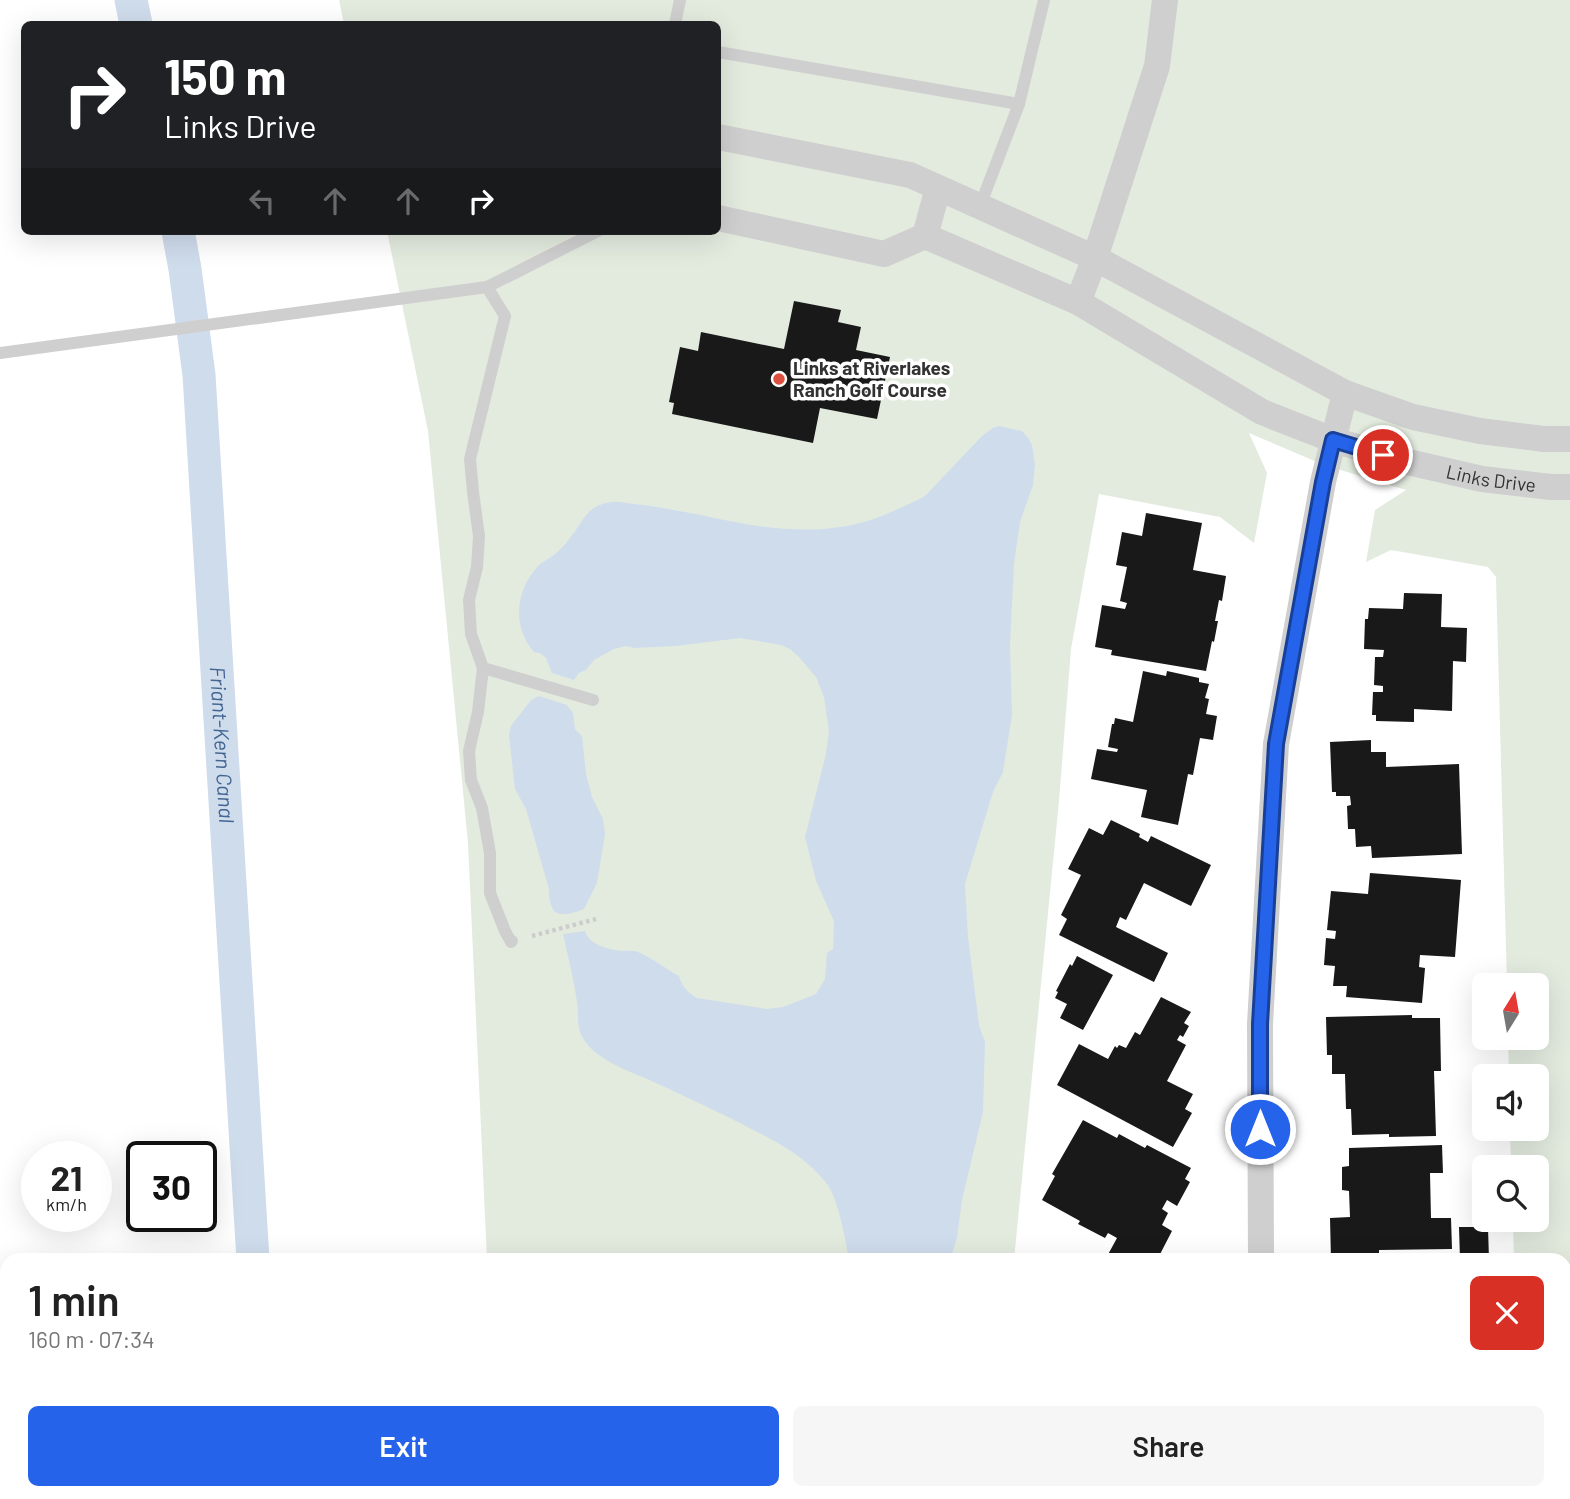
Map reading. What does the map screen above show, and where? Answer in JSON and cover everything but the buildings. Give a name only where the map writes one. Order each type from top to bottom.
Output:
[{"type":"street","points":[[1078,302],[1095,258],[1157,66],[1165,0]]},
{"type":"street","points":[[721,138],[910,175],[1095,258],[1345,393],[1413,417],[1480,431],[1544,439],[1570,439]]},
{"type":"street","points":[[721,219],[884,254],[925,236],[938,188]]},
{"type":"street","name":"Links Drive","points":[[925,236],[1078,302],[1262,412],[1333,440],[1408,462],[1482,479],[1570,487]]},
{"type":"street","points":[[1261,1253],[1260,1024],[1276,744],[1323,482],[1345,393]]},
{"type":"lane","points":[[676,21],[680,0]]},
{"type":"lane","points":[[979,206],[1019,104],[1044,0]]},
{"type":"lane","points":[[721,53],[1019,104]]},
{"type":"lane","points":[[0,353],[486,287],[590,235]]},
{"type":"lane","points":[[486,287],[505,316],[470,459],[479,536],[477,567],[468,600],[471,634],[482,668],[478,712],[469,751],[471,780],[482,808],[490,853],[490,893],[512,942]]},
{"type":"lane","points":[[482,668],[593,700]]},
{"type":"path","points":[[512,942],[596,919]]},
{"type":"shaded area","points":[[339,0],[1570,0],[1570,1253],[1514,1253],[1513,1232],[1549,1232],[1549,1155],[1511,1155],[1510,1141],[1549,1141],[1549,1064],[1509,1064],[1508,1050],[1549,1050],[1549,973],[1507,973],[1496,577],[1488,567],[1391,550],[1366,562],[1375,510],[1406,490],[1324,465],[1249,433],[1267,473],[1254,543],[1220,517],[1099,494],[1071,649],[1059,801],[1015,1253],[487,1253],[468,843],[428,431],[388,235],[721,235],[721,21],[343,21]]},
{"type":"water","points":[[999,426],[1022,431],[1032,445],[1035,465],[1033,485],[1020,522],[1014,564],[1010,645],[1012,715],[1003,772],[993,792],[965,884],[968,937],[979,1025],[985,1042],[983,1112],[952,1253],[848,1253],[835,1199],[827,1184],[808,1164],[748,1127],[611,1062],[588,1045],[579,1030],[576,994],[563,934],[585,931],[591,940],[601,946],[636,951],[645,955],[679,976],[686,989],[697,998],[767,1009],[783,1007],[816,994],[825,979],[827,953],[833,949],[834,921],[816,881],[805,837],[826,754],[829,731],[824,697],[816,677],[790,649],[740,638],[676,646],[626,646],[614,649],[594,660],[574,680],[552,673],[546,658],[534,652],[522,632],[519,609],[530,576],[538,566],[564,546],[586,515],[596,506],[617,502],[650,506],[782,529],[844,526],[878,517],[926,495],[982,436]]},
{"type":"water","points":[[539,696],[567,705],[573,713],[575,729],[582,736],[586,774],[592,797],[603,819],[605,834],[597,883],[584,909],[569,914],[558,913],[551,906],[549,889],[526,809],[515,789],[509,735],[511,726],[531,700]]},
{"type":"waterway","name":"Friant-Kern Canal","points":[[131,0],[135,21]]},
{"type":"waterway","name":"Friant-Kern Canal","points":[[179,235],[199,375],[253,1253]]},
{"type":"place","name":"Links at Riverlakes Ranch Golf Course","points":[[779,379]]},
{"type":"route","points":[[1260,1129],[1260,1024],[1276,744],[1323,482],[1333,440],[1383,455]]}]
